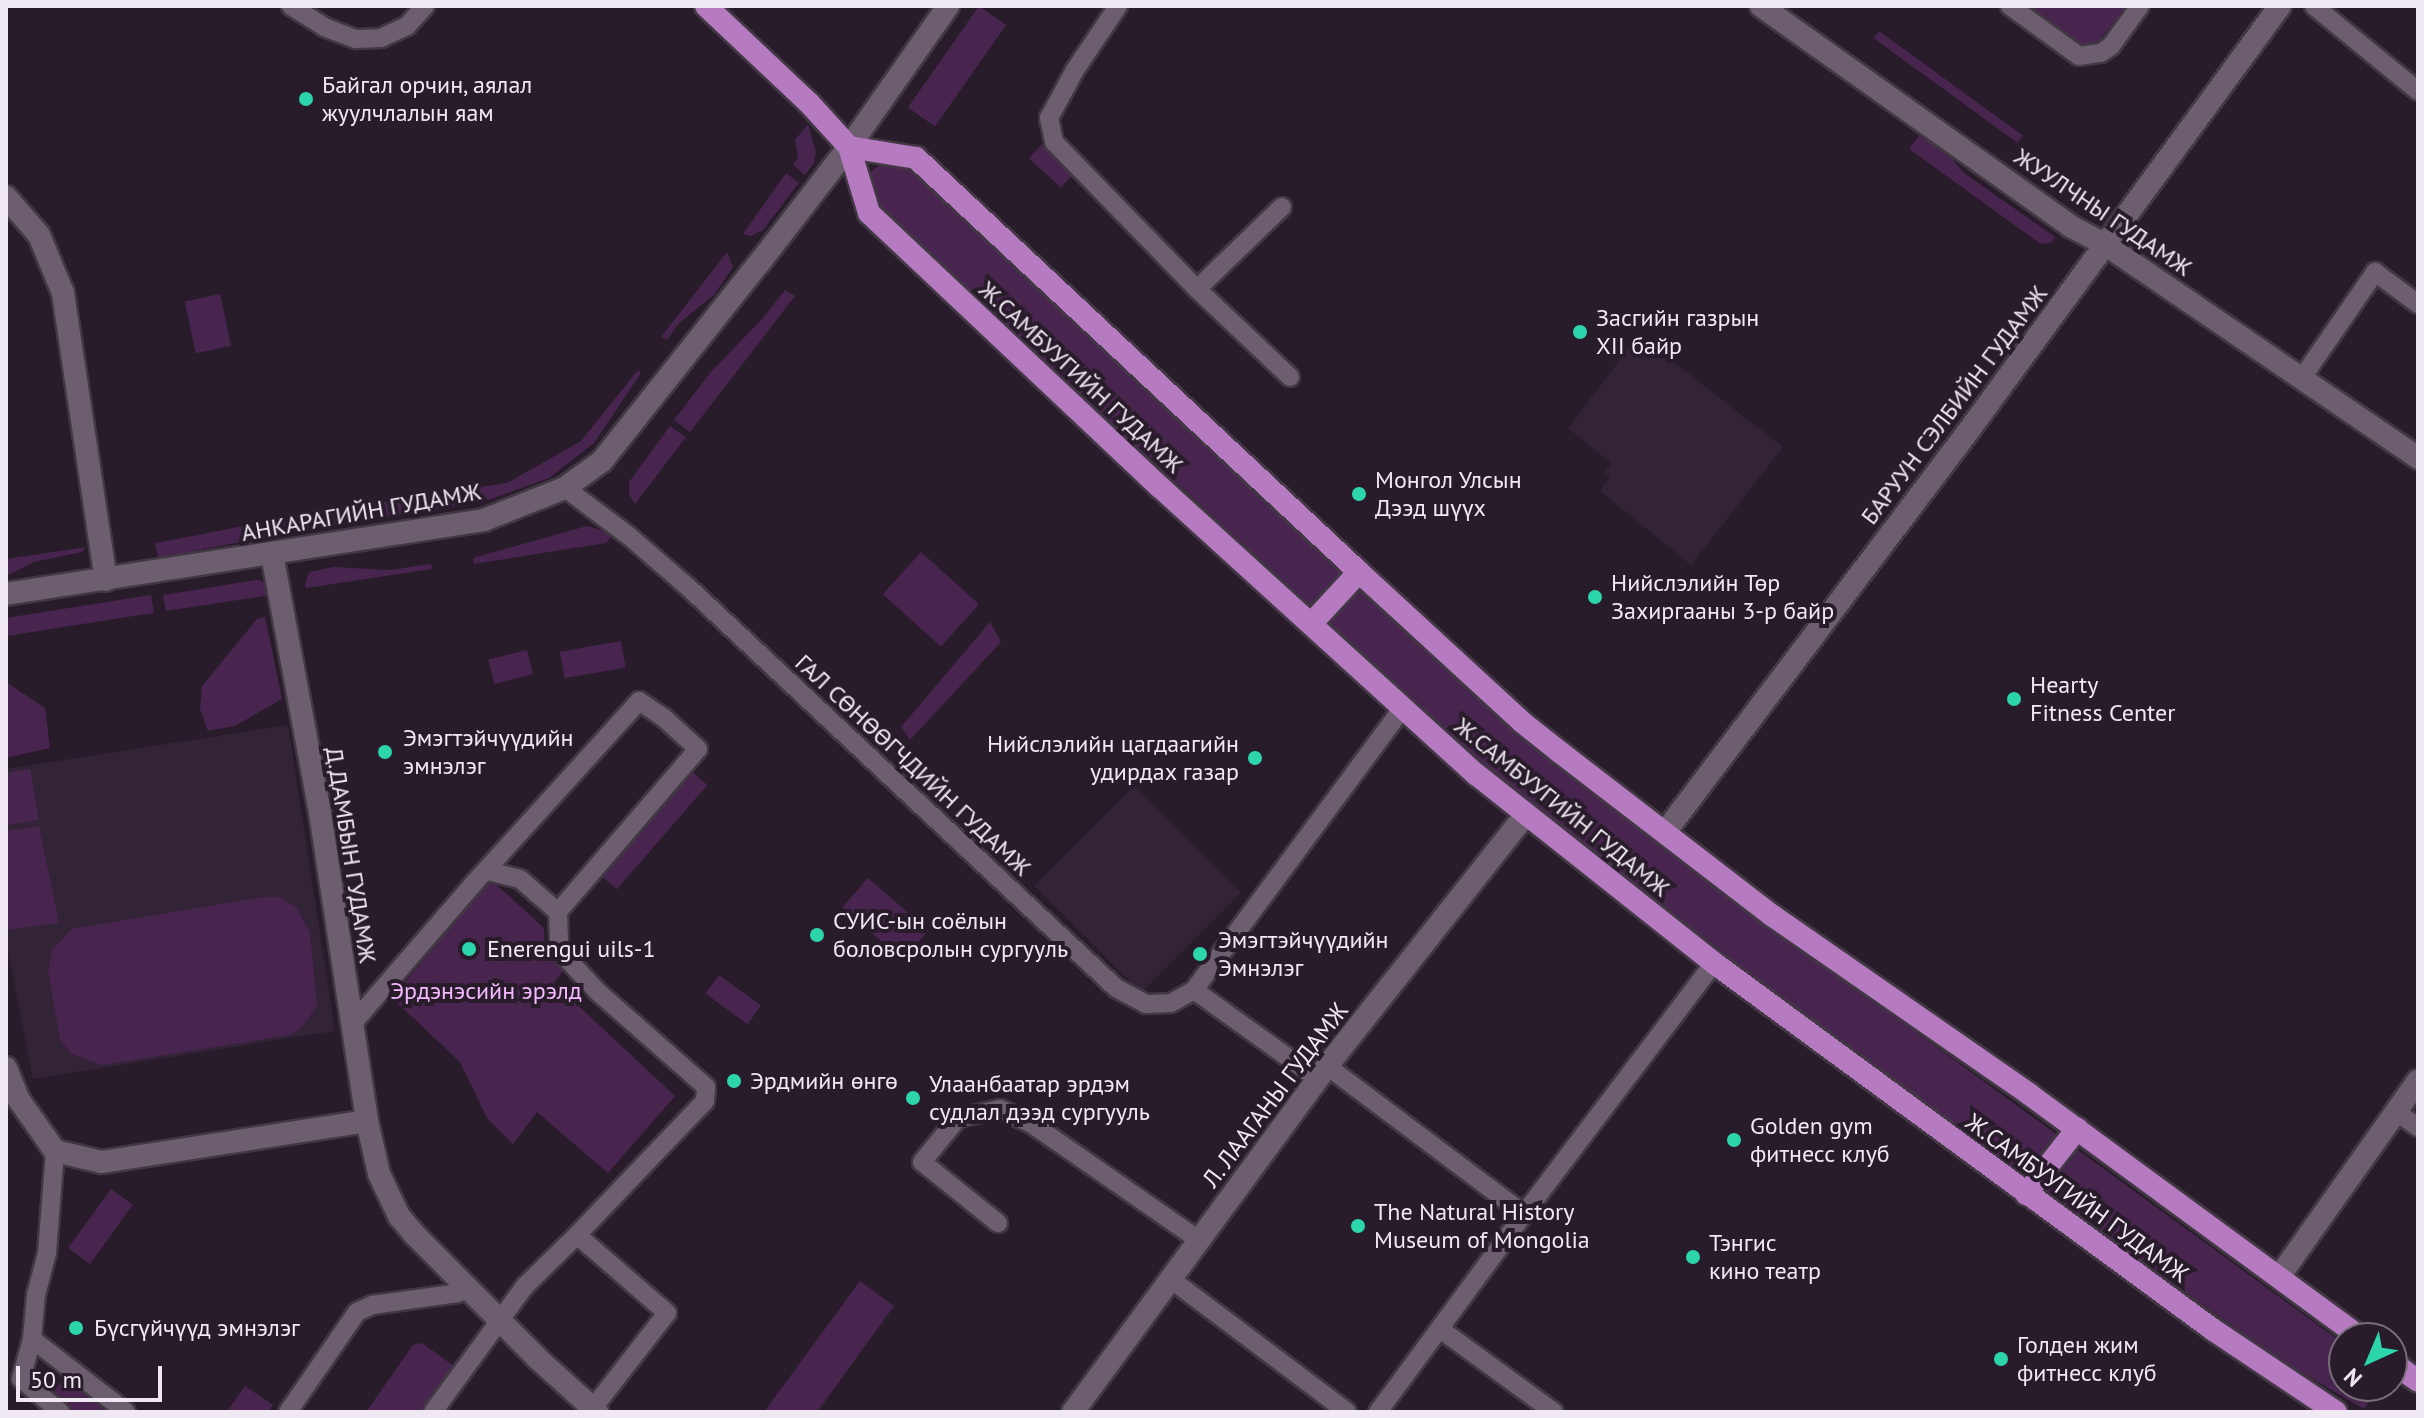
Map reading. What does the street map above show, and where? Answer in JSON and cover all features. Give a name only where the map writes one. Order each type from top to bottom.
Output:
[{"type":"main road","name":"Ж.САМБУУГИЙН ГУДАМЖ","points":[[706,6],[809,103],[849,147],[869,213],[1403,708],[1526,814],[1714,963],[2212,1329],[2336,1412]]},
{"type":"main road","name":"АНКАРАГИЙН ГУДАМЖ","points":[[6,594],[484,520],[565,488],[602,461],[849,147],[948,6]]},
{"type":"main road","name":"ЖУУЛЧНЫ ГУДАМЖ","points":[[1761,6],[2070,226],[2106,245],[2418,458]]},
{"type":"main road","name":"БАРУУН СЭЛБИЙН ГУДАМЖ","points":[[1666,831],[2106,245],[2280,6]]},
{"type":"main road","name":"Ж.САМБУУГИЙН ГУДАМЖ","points":[[849,147],[916,158],[1522,722],[1773,916],[2077,1129],[2339,1322]]},
{"type":"main road","points":[[6,197],[39,235],[63,293],[106,580]]},
{"type":"main road","name":"Д.ДАМБЫН ГУДАМЖ","points":[[272,554],[320,813],[367,1121],[379,1174],[399,1216],[500,1321],[595,1410]]},
{"type":"main road","points":[[1311,624],[1359,572]]},
{"type":"main road","name":"Л. ЛААГАНЫ ГУДАМЖ","points":[[1073,1412],[1322,1072],[1526,814]]},
{"type":"main road","points":[[6,1068],[19,1100],[55,1151],[102,1162],[367,1121]]},
{"type":"main road","points":[[2279,1277],[2418,1081]]},
{"type":"main road","points":[[2026,1194],[2077,1129]]},
{"type":"street","points":[[291,6],[324,27],[356,39],[381,38],[407,26],[425,6]]},
{"type":"street","points":[[1118,6],[1075,70],[1049,118],[1054,142],[1197,289],[1290,377]]},
{"type":"street","points":[[2010,6],[2079,56],[2101,53],[2111,46],[2140,6]]},
{"type":"street","points":[[2314,6],[2418,91]]},
{"type":"street","points":[[1197,289],[1282,207]]},
{"type":"street","points":[[2302,378],[2375,272],[2418,304]]},
{"type":"street","name":"ГАЛ СӨНӨӨГЧДИЙН ГУДАМЖ","points":[[565,488],[629,536],[689,588],[1116,988],[1146,1004],[1171,1003],[1194,990]]},
{"type":"street","points":[[352,1024],[639,701],[663,717],[698,749],[558,912],[559,950],[598,992],[706,1087],[705,1101],[525,1286],[433,1412]]},
{"type":"street","points":[[1403,708],[1194,990],[1322,1072],[1524,1214]]},
{"type":"street","points":[[487,871],[520,879],[558,912]]},
{"type":"street","points":[[1378,1412],[1714,963]]},
{"type":"street","points":[[998,1223],[922,1162],[958,1118],[1000,1109],[1032,1124],[1199,1240]]},
{"type":"street","points":[[2395,1111],[2418,1127]]},
{"type":"street","points":[[55,1151],[47,1253],[36,1295],[32,1339],[21,1379],[60,1412]]},
{"type":"street","points":[[577,1235],[667,1313],[595,1410]]},
{"type":"street","points":[[1172,1280],[1347,1412]]},
{"type":"street","points":[[288,1412],[357,1312],[372,1305],[458,1293],[467,1288]]},
{"type":"street","points":[[1440,1329],[1554,1412]]},
{"type":"street","points":[[32,1339],[126,1412]]},
{"type":"shaded area","points":[[1639,335],[1783,447],[1691,565],[1600,491],[1610,477],[1604,473],[1611,463],[1568,428]]},
{"type":"shaded area","points":[[288,725],[335,1031],[33,1079],[6,941],[6,769]]},
{"type":"shaded area","points":[[1134,786],[1241,893],[1141,992],[1034,886]]},
{"type":"green space","points":[[979,6],[1006,25],[935,127],[908,108]]},
{"type":"green space","points":[[2029,6],[2126,6],[2090,53]]},
{"type":"green space","points":[[1879,31],[2023,136],[2018,143],[1874,38]]},
{"type":"green space","points":[[808,124],[816,152],[814,163],[805,175],[793,165],[798,158],[795,140]]},
{"type":"green space","points":[[1920,134],[1950,156],[1964,173],[2055,237],[2051,243],[2041,244],[1909,149]]},
{"type":"green space","points":[[1043,143],[1075,172],[1061,187],[1029,159]]},
{"type":"green space","points":[[883,162],[909,168],[1329,560],[1522,735],[1683,862],[2328,1332],[2328,1388],[2275,1357],[1768,989],[1492,772],[876,208],[867,175]]},
{"type":"green space","points":[[786,173],[799,183],[763,230],[751,236],[743,234]]},
{"type":"green space","points":[[727,252],[733,267],[714,295],[679,323],[667,340],[661,337]]},
{"type":"green space","points":[[785,290],[795,296],[690,432],[674,420],[710,373],[763,318]]},
{"type":"green space","points":[[220,294],[231,346],[196,353],[185,301]]},
{"type":"green space","points":[[638,370],[641,373],[594,443],[549,478],[486,501],[334,525],[332,510],[507,483],[581,441]]},
{"type":"green space","points":[[670,426],[686,437],[635,504],[629,494],[629,482]]},
{"type":"green space","points":[[326,510],[329,525],[158,558],[155,543]]},
{"type":"green space","points":[[587,526],[613,534],[606,543],[474,564],[473,558]]},
{"type":"green space","points":[[86,547],[82,552],[34,562],[6,576],[6,559]]},
{"type":"green space","points":[[921,552],[979,604],[941,647],[883,594]]},
{"type":"green space","points":[[431,564],[432,569],[306,588],[305,584],[309,572],[334,567],[389,570]]},
{"type":"green space","points":[[256,580],[268,583],[277,594],[166,611],[163,595]]},
{"type":"green space","points":[[151,595],[154,613],[9,636],[6,618]]},
{"type":"green space","points":[[265,617],[282,699],[235,726],[208,731],[200,709],[202,686],[257,619]]},
{"type":"green space","points":[[990,622],[1001,642],[910,740],[901,727]]},
{"type":"green space","points":[[621,641],[626,668],[565,678],[560,652]]},
{"type":"green space","points":[[527,650],[533,674],[494,684],[488,660]]},
{"type":"green space","points":[[6,682],[45,708],[50,748],[6,758]]},
{"type":"green space","points":[[30,769],[39,820],[6,825],[6,773]]},
{"type":"green space","points":[[690,770],[707,785],[617,889],[599,874]]},
{"type":"green space","points":[[39,826],[59,923],[7,930],[6,831]]},
{"type":"green space","points":[[868,878],[928,930],[903,960],[842,907]]},
{"type":"green space","name":"Эрдэнэсийн эрэлд","points":[[490,879],[544,928],[545,952],[564,969],[554,983],[675,1096],[608,1173],[537,1112],[513,1144],[487,1118],[460,1062],[392,998]]},
{"type":"green space","points":[[264,897],[280,897],[297,908],[310,933],[317,1006],[303,1026],[290,1035],[102,1065],[72,1054],[60,1040],[48,970],[52,950],[72,929]]},
{"type":"green space","points":[[719,975],[761,1006],[748,1024],[705,994]]},
{"type":"green space","points":[[111,1189],[133,1205],[90,1264],[68,1248]]},
{"type":"green space","points":[[860,1281],[894,1306],[817,1412],[764,1412]]},
{"type":"green space","points":[[422,1343],[454,1366],[422,1412],[366,1412],[413,1345]]},
{"type":"green space","points":[[64,1378],[108,1412],[65,1412],[48,1399]]},
{"type":"green space","points":[[245,1386],[273,1405],[268,1412],[228,1410]]},
{"type":"green space","points":[[2352,1402],[2369,1402],[2364,1409]]},
{"type":"place","name":"Байгал орчин, аялал жуулчлалын яам","points":[[306,99]]},
{"type":"place","name":"Засгийн газрын XII байр","points":[[1580,332]]},
{"type":"place","name":"Монгол Улсын Дээд шүүх","points":[[1359,494]]},
{"type":"place","name":"Нийслэлийн Төр Захиргааны 3-р байр","points":[[1595,597]]},
{"type":"place","name":"Hearty Fitness Center","points":[[2014,699]]},
{"type":"place","name":"Эмэгтэйчүүдийн эмнэлэг","points":[[385,752]]},
{"type":"place","name":"Нийслэлийн цагдаагийн удирдах газар","points":[[1255,758]]},
{"type":"place","name":"СУИС-ын соёлын боловсролын сургууль","points":[[817,935]]},
{"type":"place","name":"Enerengui uils-1","points":[[469,949]]},
{"type":"place","name":"Эмэгтэйчүүдийн Эмнэлэг","points":[[1200,954]]},
{"type":"place","name":"Эрдмийн өнгө","points":[[734,1081]]},
{"type":"place","name":"Улаанбаатар эрдэм судлал дээд сургууль","points":[[913,1098]]},
{"type":"place","name":"Golden gym фитнесс клуб","points":[[1734,1140]]},
{"type":"place","name":"The Natural History Museum of Mongolia","points":[[1358,1226]]},
{"type":"place","name":"Тэнгис кино театр","points":[[1693,1257]]},
{"type":"place","name":"Бүсгүйчүүд эмнэлэг","points":[[76,1328]]},
{"type":"place","name":"Голден жим фитнесс клуб","points":[[2001,1359]]}]
